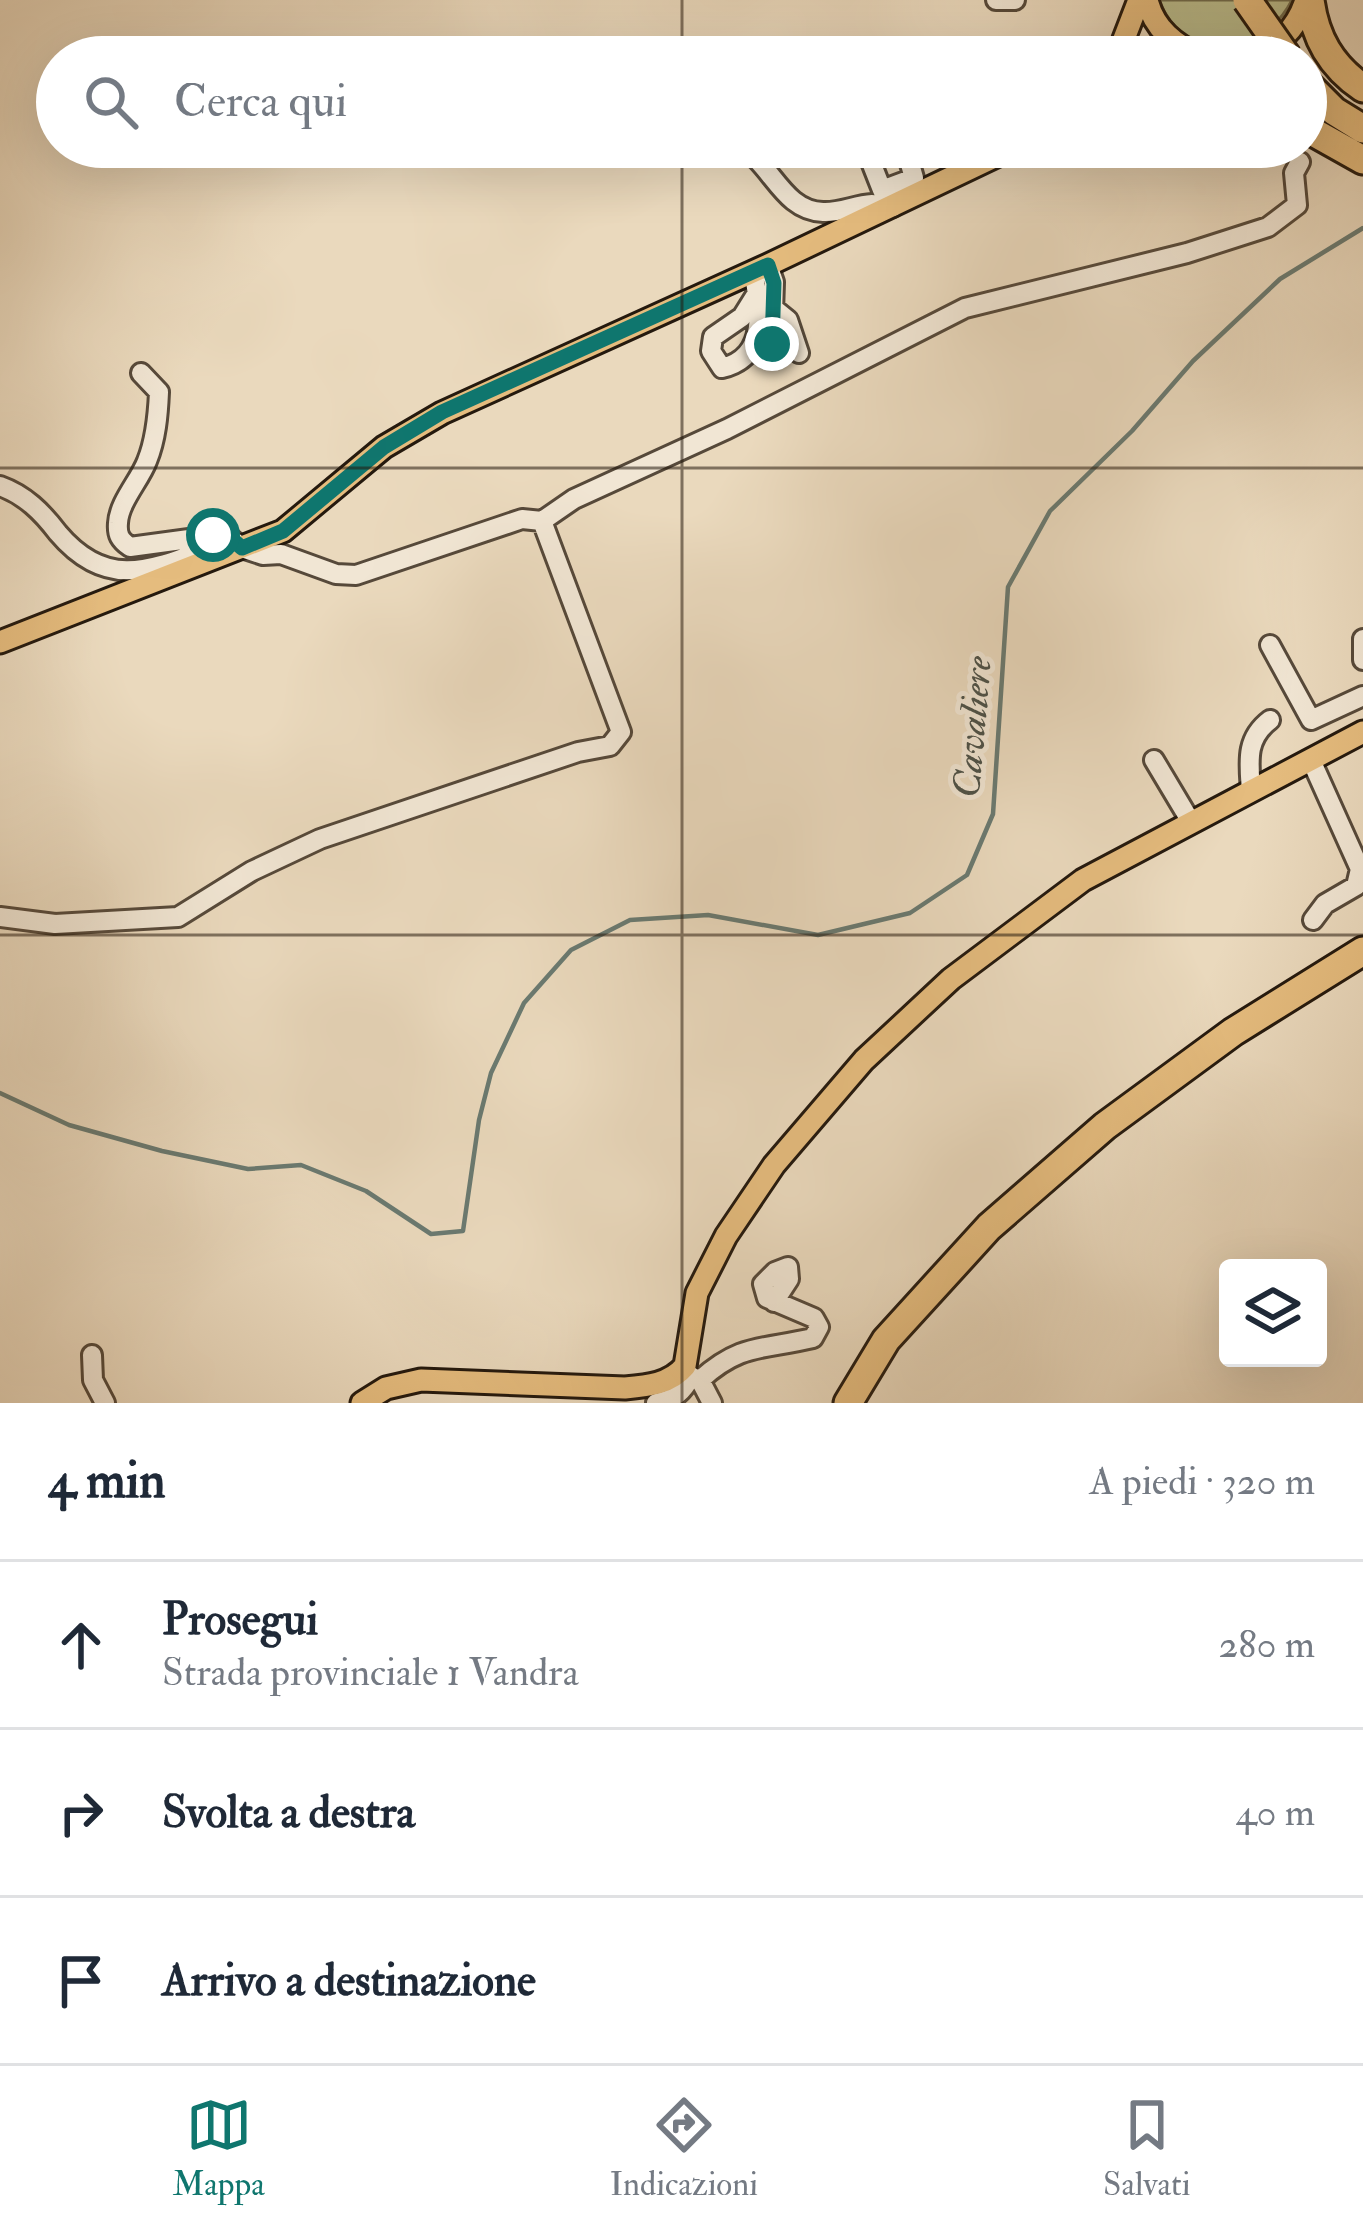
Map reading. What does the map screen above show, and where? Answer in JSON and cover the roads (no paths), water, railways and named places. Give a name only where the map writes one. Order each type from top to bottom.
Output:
[{"type":"highway","points":[[1247,0],[1272,36]]},
{"type":"highway","points":[[1327,52],[1363,88]]},
{"type":"highway","points":[[1327,104],[1363,129]]},
{"type":"highway","points":[[1327,140],[1363,160]]},
{"type":"highway","points":[[848,1403],[886,1340],[988,1227],[1105,1126],[1233,1032],[1363,951]]},
{"type":"main road","points":[[1127,36],[1143,0]]},
{"type":"main road","points":[[1143,0],[1168,36]]},
{"type":"main road","points":[[1286,36],[1310,8]]},
{"type":"main road","points":[[0,642],[238,544],[283,531],[384,447],[442,412],[763,278],[885,203],[966,168]]},
{"type":"main road","points":[[362,1403],[386,1388],[421,1380],[625,1388],[690,1376],[685,1366],[697,1293],[726,1236],[774,1165],[863,1060],[951,979],[1083,880],[1363,732]]},
{"type":"street","points":[[996,0],[1015,0]]},
{"type":"street","points":[[766,168],[790,199],[818,212],[885,203],[914,178],[911,168]]},
{"type":"street","points":[[873,168],[885,203]]},
{"type":"street","points":[[141,373],[159,392],[158,415],[148,458],[119,514],[121,540],[130,547],[146,548],[226,534],[238,544],[336,574],[356,574],[522,519],[542,521],[574,499],[727,429],[965,308],[1187,253],[1268,226],[1297,205],[1297,168]]},
{"type":"street","points":[[763,278],[792,295]]},
{"type":"street","points":[[763,278],[772,307],[772,344]]},
{"type":"street","points":[[772,307],[788,320],[799,353]]},
{"type":"street","points":[[0,486],[26,498],[78,555],[111,571],[144,570],[238,544]]},
{"type":"street","points":[[0,917],[56,924],[178,917],[252,871],[320,839],[578,752],[610,746],[621,732],[542,521]]},
{"type":"street","points":[[1363,639],[1363,660]]},
{"type":"street","points":[[1270,645],[1311,719],[1363,695]]},
{"type":"street","points":[[1251,791],[1250,744],[1256,730],[1270,719]]},
{"type":"street","points":[[1154,760],[1191,822]]},
{"type":"street","points":[[1311,760],[1360,869],[1356,886],[1325,904],[1312,920]]},
{"type":"street","points":[[656,1403],[672,1400],[685,1390],[690,1376],[724,1359],[746,1350],[812,1338],[819,1327],[814,1318],[774,1302]]},
{"type":"street","points":[[92,1355],[93,1380],[104,1403]]},
{"type":"street","points":[[690,1376],[712,1403]]},
{"type":"waterway","name":"Cavaliere","points":[[0,1093],[69,1125],[162,1151],[248,1169],[301,1165],[366,1191],[431,1234],[463,1231],[479,1120],[491,1073],[524,1003],[571,950],[630,920],[708,915],[818,935],[910,913],[967,875],[993,814],[1008,587],[1050,511],[1132,431],[1193,361],[1280,279],[1363,228]]}]
